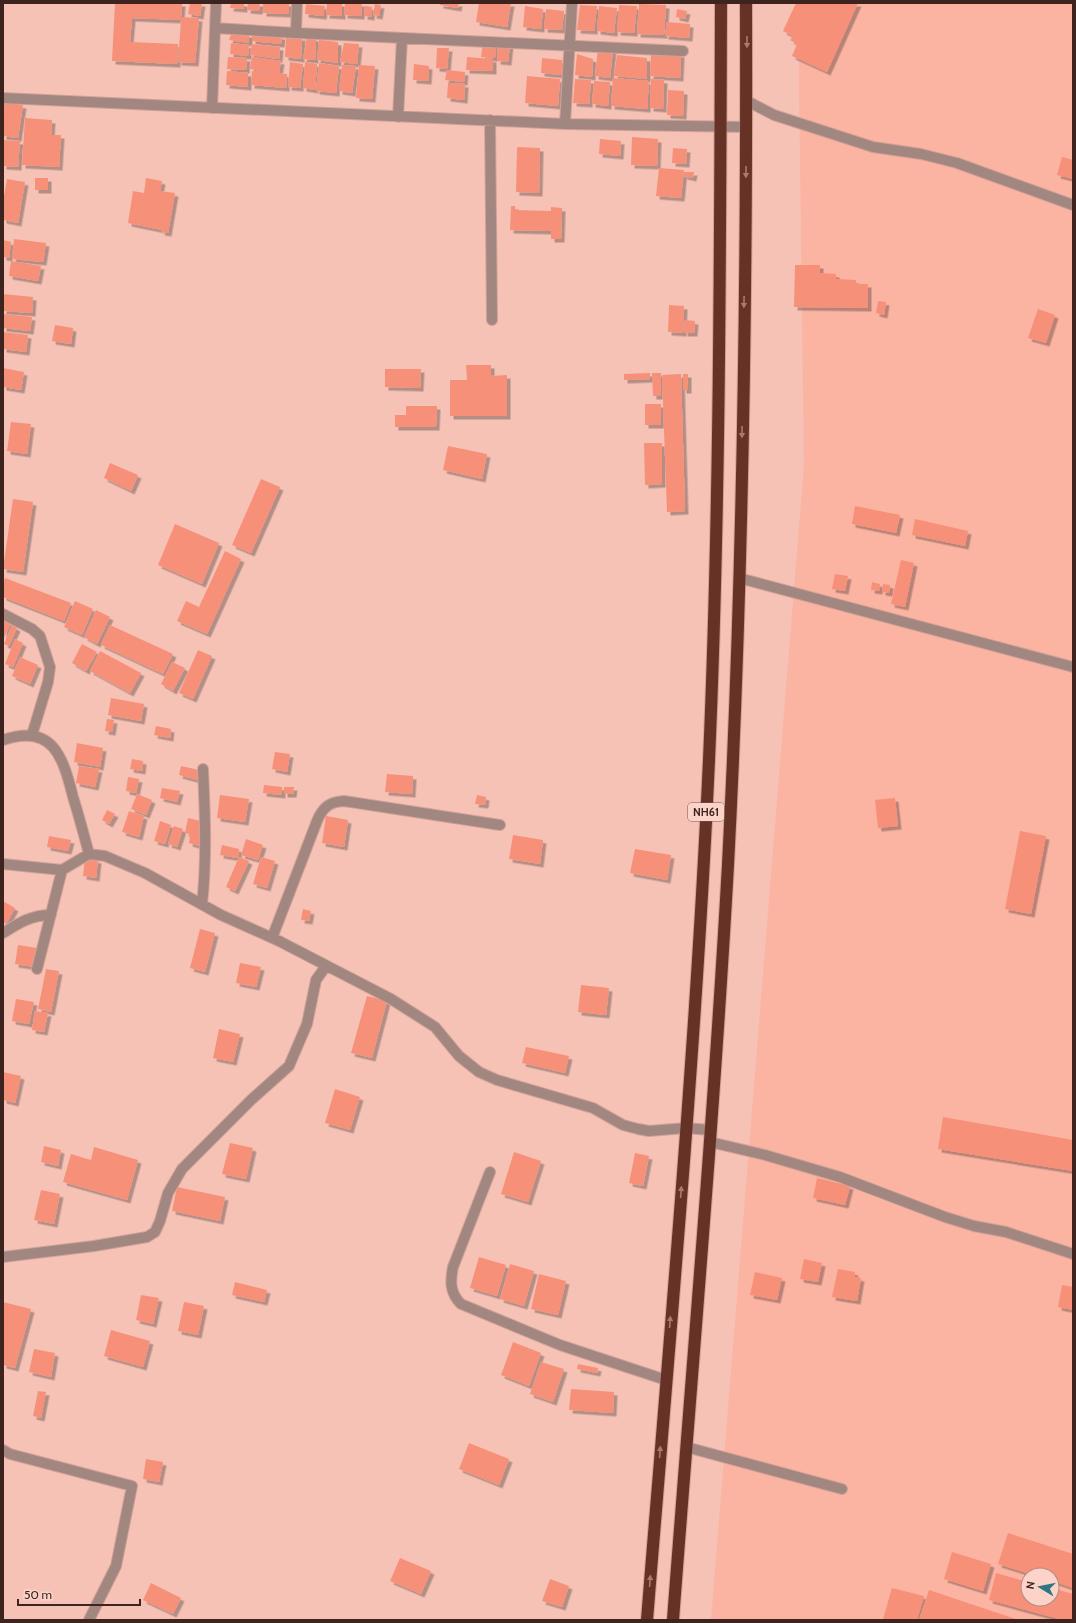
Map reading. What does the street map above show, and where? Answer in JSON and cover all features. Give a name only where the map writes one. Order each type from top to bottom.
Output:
[{"type":"highway","name":"NH61","points":[[647,1620],[686,1128],[709,765],[716,579],[722,3]]},
{"type":"highway","name":"NH61","points":[[673,1620],[710,1136],[728,868],[739,578],[747,127],[746,3]]},
{"type":"street","points":[[212,108],[216,3]]},
{"type":"street","points":[[296,33],[297,3]]},
{"type":"street","points":[[565,124],[572,3]]},
{"type":"street","points":[[215,28],[683,51]]},
{"type":"street","points":[[398,117],[402,38]]},
{"type":"street","points":[[3,98],[565,124],[747,127]]},
{"type":"street","points":[[747,101],[774,115],[873,147],[921,154],[957,163],[1073,205]]},
{"type":"street","points":[[490,120],[492,320]]},
{"type":"street","points":[[739,578],[1073,668]]},
{"type":"street","points":[[3,614],[32,629],[40,636],[50,667],[48,682],[32,735]]},
{"type":"street","points":[[3,740],[24,735],[32,735],[49,743],[58,753],[66,770],[89,854]]},
{"type":"street","points":[[202,904],[205,873],[206,833],[203,769]]},
{"type":"street","points":[[272,938],[321,810],[330,804],[344,802],[500,824]]},
{"type":"street","points":[[3,864],[62,870],[89,854],[105,856],[145,873],[202,904],[391,999],[435,1027],[468,1064],[479,1072],[497,1080],[593,1108],[622,1125],[649,1131],[686,1128],[765,1155],[840,1177],[945,1217],[974,1226],[1006,1232],[1073,1254]]},
{"type":"street","points":[[37,969],[62,870]]},
{"type":"street","points":[[3,932],[27,918],[38,915],[51,916]]},
{"type":"street","points":[[3,1257],[94,1246],[147,1237],[155,1232],[160,1221],[168,1193],[182,1169],[251,1100],[290,1066],[307,1024],[316,980],[326,966]]},
{"type":"street","points":[[490,1172],[453,1267],[451,1282],[455,1298],[461,1304],[560,1345],[666,1380]]},
{"type":"street","points":[[686,1447],[842,1489]]},
{"type":"street","points":[[3,1450],[10,1454],[132,1486],[116,1566],[89,1620]]},
{"type":"shaded area","points":[[798,3],[1073,3],[1073,1620],[711,1620],[804,465]]},
{"type":"building","points":[[115,3],[182,3],[181,17],[199,18],[195,63],[178,62],[181,20],[132,18],[130,42],[178,44],[177,64],[112,61]]},
{"type":"building","points":[[190,3],[202,3],[200,16],[188,14]]},
{"type":"building","points":[[231,3],[244,3],[244,9],[230,8]]},
{"type":"building","points":[[248,3],[260,3],[259,11],[247,10]]},
{"type":"building","points":[[263,3],[289,3],[289,14],[263,13]]},
{"type":"building","points":[[327,3],[342,3],[342,16],[326,15]]},
{"type":"building","points":[[345,3],[362,3],[361,16],[344,15]]},
{"type":"building","points":[[440,3],[459,3],[458,8],[440,5]]},
{"type":"building","points":[[479,3],[511,3],[507,27],[476,22]]},
{"type":"building","points":[[796,3],[858,3],[827,72],[792,56],[797,44],[790,40],[793,36],[783,31]]},
{"type":"building","points":[[306,4],[325,6],[323,16],[305,14]]},
{"type":"building","points":[[375,4],[381,5],[379,16],[373,15]]},
{"type":"building","points":[[639,4],[666,5],[664,35],[637,34]]},
{"type":"building","points":[[580,5],[597,6],[594,31],[577,30]]},
{"type":"building","points":[[619,5],[637,6],[634,33],[617,32]]},
{"type":"building","points":[[365,6],[372,7],[371,17],[364,16]]},
{"type":"building","points":[[525,6],[543,9],[541,29],[523,27]]},
{"type":"building","points":[[599,6],[617,8],[614,33],[597,31]]},
{"type":"building","points":[[546,9],[564,11],[562,30],[544,29]]},
{"type":"building","points":[[677,9],[687,11],[685,19],[676,17]]},
{"type":"building","points":[[667,22],[690,24],[689,38],[665,36]]},
{"type":"building","points":[[252,33],[282,36],[281,44],[252,41]]},
{"type":"building","points":[[231,34],[249,34],[249,43],[229,40]]},
{"type":"building","points":[[302,37],[301,59],[285,57],[286,38]]},
{"type":"building","points":[[307,37],[316,38],[315,60],[303,59]]},
{"type":"building","points":[[319,40],[338,42],[338,63],[317,60]]},
{"type":"building","points":[[483,42],[496,43],[495,58],[481,57]]},
{"type":"building","points":[[231,43],[249,45],[248,56],[230,54]]},
{"type":"building","points":[[344,43],[359,44],[357,64],[340,62]]},
{"type":"building","points":[[498,43],[510,44],[508,62],[497,61]]},
{"type":"building","points":[[252,44],[280,47],[279,59],[250,55]]},
{"type":"building","points":[[598,47],[613,49],[610,78],[595,76]]},
{"type":"building","points":[[437,48],[449,48],[447,69],[436,68]]},
{"type":"building","points":[[651,52],[681,54],[680,78],[650,76]]},
{"type":"building","points":[[577,54],[593,59],[592,77],[575,75]]},
{"type":"building","points":[[617,55],[647,58],[647,79],[614,76]]},
{"type":"building","points":[[228,57],[247,58],[246,70],[227,69]]},
{"type":"building","points":[[252,57],[281,61],[279,73],[287,74],[286,88],[251,85],[252,71],[274,73],[250,69]]},
{"type":"building","points":[[467,57],[493,59],[493,71],[466,70]]},
{"type":"building","points":[[542,58],[562,60],[562,75],[541,73]]},
{"type":"building","points":[[290,62],[303,64],[300,88],[288,87]]},
{"type":"building","points":[[305,62],[317,64],[315,90],[303,88]]},
{"type":"building","points":[[319,63],[339,66],[336,93],[316,91]]},
{"type":"building","points":[[414,64],[429,66],[428,81],[413,80]]},
{"type":"building","points":[[342,65],[356,66],[352,93],[339,91]]},
{"type":"building","points":[[359,65],[375,66],[372,99],[356,98]]},
{"type":"building","points":[[447,70],[465,72],[464,82],[445,80]]},
{"type":"building","points":[[227,71],[248,73],[248,87],[226,85]]},
{"type":"building","points":[[527,76],[560,79],[558,106],[525,103]]},
{"type":"building","points":[[613,78],[649,81],[647,109],[611,106]]},
{"type":"building","points":[[575,79],[591,80],[589,104],[573,103]]},
{"type":"building","points":[[651,79],[664,80],[663,109],[650,108]]},
{"type":"building","points":[[594,81],[610,82],[608,106],[592,104]]},
{"type":"building","points":[[448,83],[465,84],[464,100],[447,98]]},
{"type":"building","points":[[668,90],[684,91],[683,116],[667,115]]},
{"type":"building","points":[[3,102],[23,105],[18,138],[3,136]]},
{"type":"building","points":[[25,118],[52,120],[51,135],[61,135],[59,167],[22,165]]},
{"type":"building","points":[[632,137],[658,139],[657,166],[631,165]]},
{"type":"building","points":[[600,139],[621,141],[620,156],[599,154]]},
{"type":"building","points":[[3,140],[20,141],[18,167],[3,166]]},
{"type":"building","points":[[517,147],[540,148],[539,193],[516,192]]},
{"type":"building","points":[[673,148],[687,149],[686,164],[672,163]]},
{"type":"building","points":[[1062,157],[1073,160],[1073,179],[1057,175]]},
{"type":"building","points":[[659,168],[684,170],[681,198],[656,196]]},
{"type":"building","points":[[684,172],[694,172],[693,178],[684,176]]},
{"type":"building","points":[[35,178],[48,178],[48,190],[35,190]]},
{"type":"building","points":[[146,178],[162,181],[160,191],[175,193],[168,233],[161,232],[162,230],[128,223],[133,191],[144,193]]},
{"type":"building","points":[[7,179],[25,182],[18,223],[3,220],[3,202]]},
{"type":"building","points":[[511,206],[515,206],[515,210],[551,211],[551,207],[562,208],[561,239],[551,239],[551,231],[510,230]]},
{"type":"building","points":[[14,239],[46,243],[43,262],[12,259]]},
{"type":"building","points":[[3,240],[11,242],[9,258],[3,257]]},
{"type":"building","points":[[11,261],[41,266],[38,281],[9,276]]},
{"type":"building","points":[[795,265],[820,265],[820,273],[836,274],[836,279],[856,280],[856,284],[868,284],[868,308],[794,307]]},
{"type":"building","points":[[3,294],[33,297],[32,313],[3,311]]},
{"type":"building","points":[[878,301],[886,302],[884,315],[876,313]]},
{"type":"building","points":[[669,305],[684,306],[683,333],[668,332]]},
{"type":"building","points":[[1038,309],[1055,315],[1046,343],[1028,338]]},
{"type":"building","points":[[3,314],[32,317],[30,331],[3,328]]},
{"type":"building","points":[[685,320],[695,321],[694,333],[684,333]]},
{"type":"building","points":[[55,325],[73,328],[71,344],[52,341]]},
{"type":"building","points":[[3,332],[28,335],[26,352],[3,349]]},
{"type":"building","points":[[466,365],[491,365],[491,376],[507,375],[507,416],[450,416],[450,380],[467,380]]},
{"type":"building","points":[[3,368],[24,372],[21,390],[3,387]]},
{"type":"building","points":[[385,369],[421,369],[420,388],[385,387]]},
{"type":"building","points":[[650,373],[650,379],[624,380],[624,374]]},
{"type":"building","points":[[652,373],[661,373],[661,396],[653,396]]},
{"type":"building","points":[[681,374],[685,511],[667,512],[662,375]]},
{"type":"building","points":[[683,374],[688,374],[688,390],[683,390]]},
{"type":"building","points":[[645,404],[661,404],[661,425],[645,425]]},
{"type":"building","points":[[406,406],[437,406],[436,427],[395,427],[395,415],[406,415]]},
{"type":"building","points":[[11,422],[31,424],[27,454],[7,451]]},
{"type":"building","points":[[644,443],[662,443],[662,484],[645,485]]},
{"type":"building","points":[[448,446],[487,454],[482,479],[443,470]]},
{"type":"building","points":[[110,463],[138,475],[131,491],[104,478]]},
{"type":"building","points":[[261,479],[280,487],[251,553],[232,545]]},
{"type":"building","points":[[13,499],[33,502],[23,572],[3,569]]},
{"type":"building","points":[[855,506],[900,515],[896,533],[852,524]]},
{"type":"building","points":[[915,519],[968,531],[965,546],[912,535]]},
{"type":"building","points":[[175,524],[219,543],[202,584],[158,565]]},
{"type":"building","points":[[225,551],[241,559],[207,634],[177,621],[186,601],[199,607]]},
{"type":"building","points":[[901,560],[914,563],[905,607],[891,604]]},
{"type":"building","points":[[835,574],[848,576],[845,591],[832,589]]},
{"type":"building","points":[[5,578],[71,603],[64,621],[3,597],[3,584]]},
{"type":"building","points":[[872,582],[880,584],[879,591],[871,590]]},
{"type":"building","points":[[883,584],[890,585],[889,593],[882,592]]},
{"type":"building","points":[[75,601],[93,609],[82,635],[64,627]]},
{"type":"building","points":[[96,610],[110,617],[97,644],[84,637]]},
{"type":"building","points":[[4,619],[11,623],[3,640],[3,620]]},
{"type":"building","points":[[12,625],[17,628],[9,646],[4,644]]},
{"type":"building","points":[[110,625],[173,654],[163,674],[101,645]]},
{"type":"building","points":[[15,639],[23,643],[13,667],[5,664]]},
{"type":"building","points":[[82,644],[97,652],[86,671],[72,663]]},
{"type":"building","points":[[198,650],[212,656],[193,699],[179,693]]},
{"type":"building","points":[[100,651],[141,673],[130,693],[90,671]]},
{"type":"building","points":[[20,657],[38,665],[30,684],[12,676]]},
{"type":"building","points":[[172,662],[185,668],[173,691],[161,684]]},
{"type":"building","points":[[111,698],[144,704],[141,721],[108,715]]},
{"type":"building","points":[[107,719],[114,720],[112,732],[105,731]]},
{"type":"building","points":[[156,726],[171,729],[170,738],[154,735]]},
{"type":"building","points":[[77,743],[103,748],[100,767],[74,762]]},
{"type":"building","points":[[275,752],[290,754],[287,772],[272,769]]},
{"type":"building","points":[[132,759],[143,761],[142,771],[130,769]]},
{"type":"building","points":[[79,766],[99,769],[95,787],[76,783]]},
{"type":"building","points":[[181,766],[199,770],[197,780],[179,775]]},
{"type":"building","points":[[387,774],[413,776],[412,794],[385,792]]},
{"type":"building","points":[[128,777],[139,779],[136,793],[126,791]]},
{"type":"building","points":[[264,785],[282,787],[282,795],[263,793]]},
{"type":"building","points":[[284,787],[294,787],[293,794],[284,794]]},
{"type":"building","points":[[162,788],[180,791],[177,802],[160,798]]},
{"type":"building","points":[[137,794],[152,800],[146,815],[131,809]]},
{"type":"building","points":[[220,795],[249,799],[245,822],[217,818]]},
{"type":"building","points":[[477,795],[486,797],[485,805],[475,804]]},
{"type":"building","points":[[895,798],[898,826],[878,828],[875,800]]},
{"type":"building","points":[[107,810],[115,814],[109,824],[102,820]]},
{"type":"building","points":[[129,811],[144,816],[139,837],[122,832]]},
{"type":"building","points":[[326,816],[348,820],[344,847],[322,843]]},
{"type":"building","points":[[188,818],[205,822],[199,846],[189,843],[190,834],[185,833]]},
{"type":"building","points":[[160,821],[171,825],[165,844],[154,841]]},
{"type":"building","points":[[174,826],[183,829],[177,847],[168,844]]},
{"type":"building","points":[[1020,831],[1046,836],[1031,914],[1005,909]]},
{"type":"building","points":[[513,835],[543,840],[540,864],[509,859]]},
{"type":"building","points":[[49,836],[71,840],[68,851],[47,847]]},
{"type":"building","points":[[246,839],[263,845],[258,860],[241,855]]},
{"type":"building","points":[[222,845],[239,849],[238,858],[220,855]]},
{"type":"building","points":[[635,849],[671,855],[667,880],[630,873]]},
{"type":"building","points":[[239,857],[249,861],[235,891],[226,887]]},
{"type":"building","points":[[261,857],[275,861],[267,888],[253,884]]},
{"type":"building","points":[[85,858],[98,860],[96,878],[83,876]]},
{"type":"building","points":[[3,901],[15,908],[6,924],[3,922]]},
{"type":"building","points":[[303,909],[311,911],[309,921],[301,920]]},
{"type":"building","points":[[200,929],[215,933],[205,972],[190,968]]},
{"type":"building","points":[[18,945],[37,948],[34,967],[15,964]]},
{"type":"building","points":[[240,963],[261,967],[256,987],[236,983]]},
{"type":"building","points":[[46,969],[59,971],[51,1012],[38,1009]]},
{"type":"building","points":[[581,985],[609,988],[606,1015],[578,1012]]},
{"type":"building","points":[[367,996],[387,1001],[372,1058],[351,1053]]},
{"type":"building","points":[[16,999],[34,1002],[29,1024],[12,1021]]},
{"type":"building","points":[[35,1011],[48,1013],[44,1032],[32,1030]]},
{"type":"building","points":[[219,1029],[240,1034],[233,1062],[213,1058]]},
{"type":"building","points":[[526,1047],[569,1056],[565,1073],[522,1063]]},
{"type":"building","points":[[3,1072],[21,1076],[15,1103],[3,1100]]},
{"type":"building","points":[[335,1089],[360,1097],[350,1130],[325,1123]]},
{"type":"building","points":[[943,1117],[1073,1140],[1073,1171],[938,1149]]},
{"type":"building","points":[[230,1143],[253,1148],[246,1179],[222,1174]]},
{"type":"building","points":[[44,1146],[61,1150],[58,1166],[41,1162]]},
{"type":"building","points":[[94,1147],[138,1160],[127,1200],[63,1182],[71,1154],[91,1160]]},
{"type":"building","points":[[514,1152],[541,1161],[528,1202],[501,1194]]},
{"type":"building","points":[[635,1153],[649,1156],[643,1186],[629,1183]]},
{"type":"building","points":[[817,1178],[850,1186],[845,1205],[813,1198]]},
{"type":"building","points":[[177,1187],[225,1197],[220,1221],[172,1211]]},
{"type":"building","points":[[41,1190],[60,1194],[54,1224],[34,1220]]},
{"type":"building","points":[[479,1257],[506,1265],[497,1296],[470,1288]]},
{"type":"building","points":[[804,1259],[822,1263],[818,1282],[800,1279]]},
{"type":"building","points":[[510,1264],[534,1271],[524,1306],[500,1299]]},
{"type":"building","points":[[838,1269],[855,1272],[854,1277],[861,1278],[857,1301],[832,1297]]},
{"type":"building","points":[[755,1272],[782,1278],[777,1300],[750,1295]]},
{"type":"building","points":[[539,1274],[566,1281],[558,1315],[531,1309]]},
{"type":"building","points":[[235,1282],[267,1290],[264,1302],[232,1295]]},
{"type":"building","points":[[1062,1285],[1073,1287],[1073,1310],[1058,1307]]},
{"type":"building","points":[[141,1295],[159,1298],[153,1324],[136,1320]]},
{"type":"building","points":[[3,1302],[31,1309],[15,1368],[3,1365]]},
{"type":"building","points":[[184,1302],[204,1306],[198,1335],[178,1331]]},
{"type":"building","points":[[111,1330],[150,1341],[143,1367],[104,1356]]},
{"type":"building","points":[[513,1342],[541,1353],[529,1386],[501,1375]]},
{"type":"building","points":[[34,1349],[55,1353],[51,1377],[29,1372]]},
{"type":"building","points":[[541,1362],[564,1369],[553,1402],[530,1394]]},
{"type":"building","points":[[578,1364],[598,1368],[597,1373],[577,1369]]},
{"type":"building","points":[[571,1389],[614,1392],[613,1413],[569,1410]]},
{"type":"building","points":[[38,1391],[46,1392],[41,1418],[33,1416]]},
{"type":"building","points":[[469,1443],[509,1459],[499,1485],[459,1469]]},
{"type":"building","points":[[146,1459],[163,1462],[159,1482],[143,1479]]},
{"type":"building","points":[[1008,1533],[1073,1554],[1073,1588],[1060,1584],[1060,1567],[1020,1567],[1020,1571],[998,1564]]},
{"type":"building","points":[[952,1552],[991,1564],[983,1591],[944,1579]]},
{"type":"building","points":[[400,1558],[431,1571],[421,1594],[390,1581]]},
{"type":"building","points":[[996,1573],[1020,1580],[1020,1607],[1060,1607],[1060,1590],[1073,1594],[1073,1620],[1063,1620],[989,1600]]},
{"type":"building","points":[[550,1579],[569,1586],[562,1607],[542,1601]]},
{"type":"building","points":[[151,1583],[181,1598],[173,1614],[143,1600]]},
{"type":"building","points":[[892,1588],[924,1596],[917,1620],[883,1619]]},
{"type":"building","points":[[929,1590],[1019,1620],[919,1620]]}]
